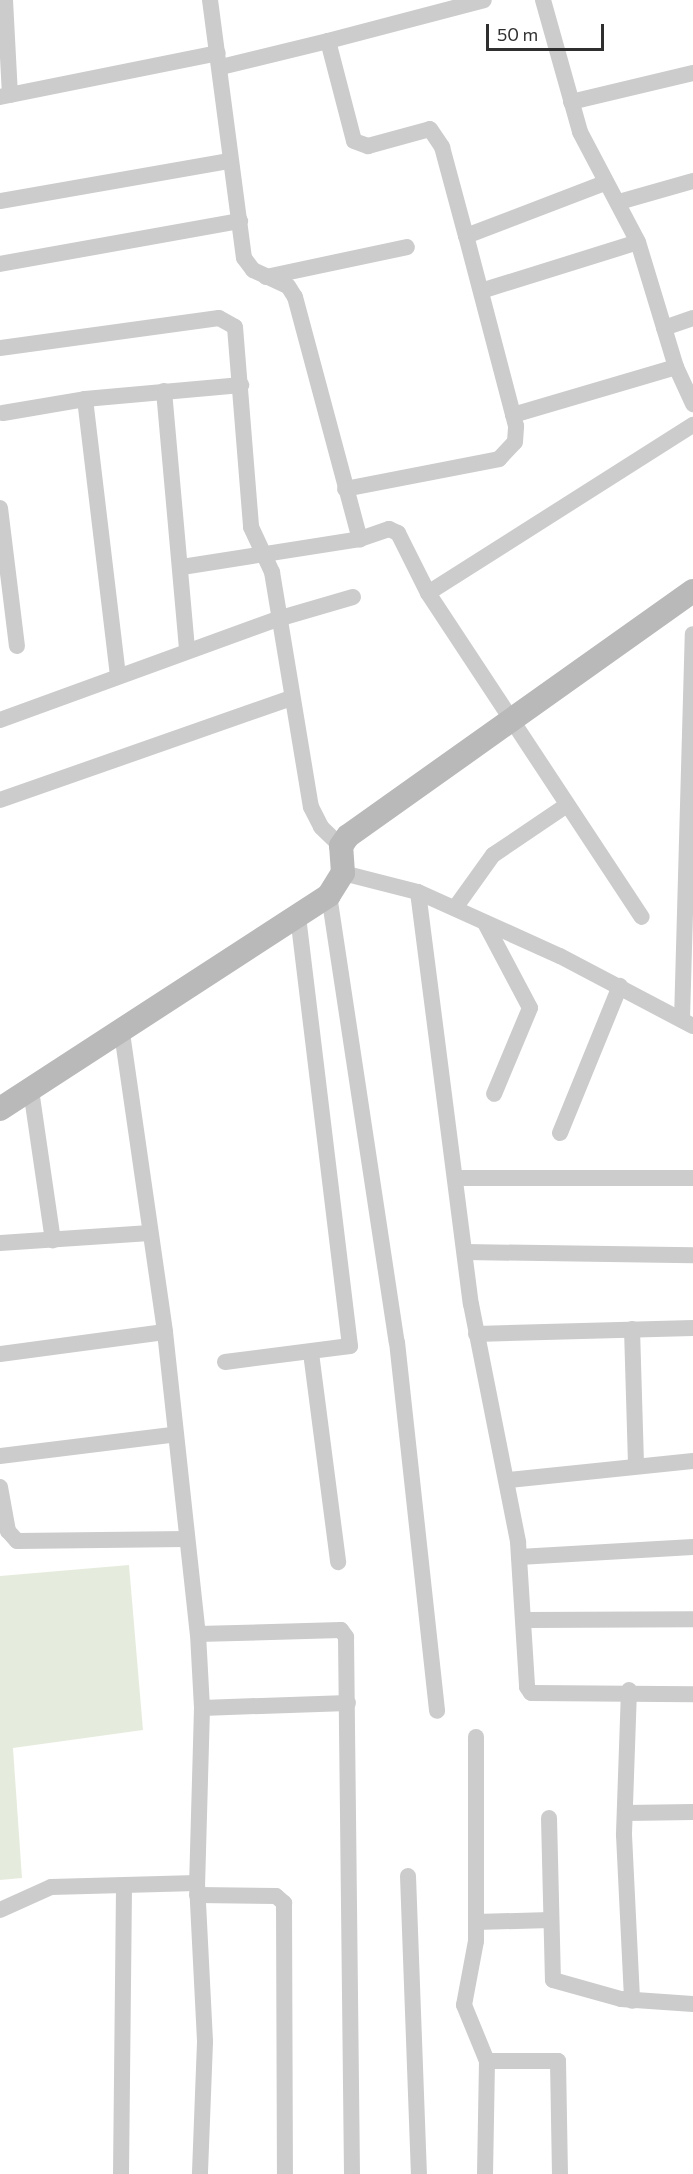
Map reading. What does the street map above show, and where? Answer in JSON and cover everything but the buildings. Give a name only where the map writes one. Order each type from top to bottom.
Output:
[{"type":"street","points":[[5,0],[5,96],[328,41],[484,0]]},
{"type":"street","points":[[210,0],[220,60],[230,160],[244,258],[265,277],[288,286],[295,297],[360,539]]},
{"type":"street","points":[[543,0],[571,102],[605,183],[619,202],[638,242],[676,368],[693,404]]},
{"type":"street","points":[[328,41],[354,141],[368,146],[430,129],[442,147],[513,415],[515,442],[499,459],[345,489]]},
{"type":"street","points":[[571,102],[693,73]]},
{"type":"street","points":[[0,201],[230,160]]},
{"type":"street","points":[[619,202],[693,181]]},
{"type":"street","points":[[466,236],[605,183]]},
{"type":"street","points":[[0,264],[240,220]]},
{"type":"street","points":[[481,291],[638,242]]},
{"type":"street","points":[[265,277],[407,247]]},
{"type":"street","points":[[664,328],[693,318]]},
{"type":"street","points":[[0,348],[229,320],[241,385],[250,527],[267,556],[281,618],[311,807],[321,827],[341,846],[343,873],[329,895],[122,1033],[0,1109]]},
{"type":"street","points":[[513,415],[676,368]]},
{"type":"street","points":[[3,413],[85,399],[241,385]]},
{"type":"street","points":[[164,391],[169,483],[182,567],[187,651]]},
{"type":"street","points":[[85,399],[118,676]]},
{"type":"street","points":[[428,592],[693,425]]},
{"type":"street","points":[[0,508],[17,646]]},
{"type":"street","points":[[182,567],[267,556],[360,539],[388,529],[398,533],[428,592],[510,720],[642,917]]},
{"type":"street","points":[[341,846],[510,720],[693,591]]},
{"type":"street","points":[[0,720],[281,618],[353,597]]},
{"type":"street","points":[[343,873],[418,892],[455,908],[620,986],[687,1023],[693,634]]},
{"type":"street","points":[[0,800],[292,698]]},
{"type":"street","points":[[455,908],[494,855],[567,805]]},
{"type":"street","points":[[418,892],[476,1334],[509,1480],[526,1620],[530,1692],[629,1690],[693,1694]]},
{"type":"street","points":[[329,895],[397,1342],[437,1711]]},
{"type":"street","points":[[225,1362],[342,1351],[350,1343],[298,915]]},
{"type":"street","points":[[485,923],[530,1008],[494,1094]]},
{"type":"street","points":[[560,1133],[620,986]]},
{"type":"street","points":[[122,1033],[165,1332],[172,1435],[198,1634],[202,1708],[197,1889],[205,2042],[200,2174]]},
{"type":"street","points":[[31,1090],[53,1240]]},
{"type":"street","points":[[456,1178],[693,1178]]},
{"type":"street","points":[[0,1243],[150,1233]]},
{"type":"street","points":[[465,1252],[693,1255]]},
{"type":"street","points":[[476,1334],[693,1328]]},
{"type":"street","points":[[632,1329],[636,1463]]},
{"type":"street","points":[[0,1354],[165,1332]]},
{"type":"street","points":[[311,1353],[338,1562]]},
{"type":"street","points":[[0,1456],[172,1435]]},
{"type":"street","points":[[509,1480],[636,1463],[693,1461]]},
{"type":"street","points":[[0,1487],[8,1531],[16,1541],[186,1539]]},
{"type":"street","points":[[519,1557],[693,1547]]},
{"type":"street","points":[[526,1620],[693,1619]]},
{"type":"street","points":[[198,1634],[341,1630],[346,1636],[352,2174]]},
{"type":"street","points":[[629,1690],[625,1814],[632,2001]]},
{"type":"street","points":[[202,1708],[348,1703]]},
{"type":"street","points":[[476,1737],[476,1922],[464,2005],[487,2061],[485,2174]]},
{"type":"street","points":[[625,1814],[693,1812]]},
{"type":"street","points":[[549,1818],[552,1980],[632,2001],[693,2004]]},
{"type":"street","points":[[408,1876],[419,2174]]},
{"type":"street","points":[[121,2174],[124,1886]]},
{"type":"street","points":[[0,1910],[51,1887],[124,1886],[197,1889],[276,1896],[284,1903],[285,2174]]},
{"type":"street","points":[[476,1922],[550,1920]]},
{"type":"street","points":[[487,2061],[558,2061],[560,2174]]},
{"type":"green space","points":[[129,1565],[143,1730],[13,1748],[22,1878],[0,1880],[0,1576]]}]
